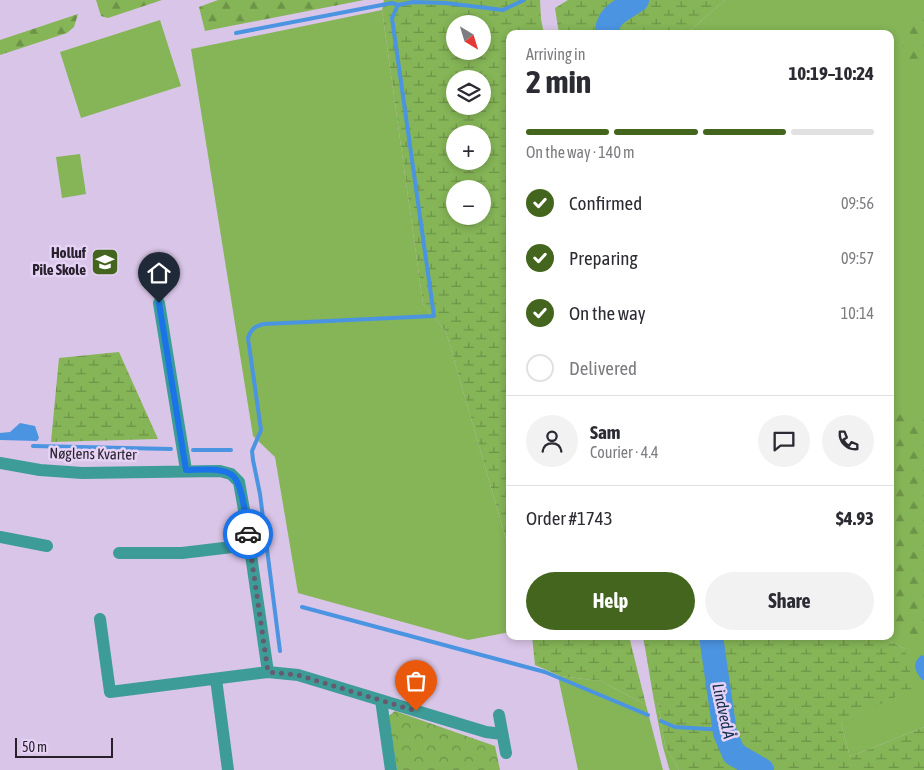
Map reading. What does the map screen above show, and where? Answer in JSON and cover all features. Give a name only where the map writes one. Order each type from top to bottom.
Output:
[{"type":"street","points":[[159,303],[186,470]]},
{"type":"street","name":"Nøglens Kvarter","points":[[0,463],[40,470],[82,473],[186,470],[220,471],[231,474],[239,482],[268,672]]},
{"type":"street","points":[[0,537],[47,546]]},
{"type":"street","points":[[119,553],[182,553],[249,545]]},
{"type":"street","points":[[100,619],[110,692],[268,672],[298,675],[486,732],[502,734]]},
{"type":"street","points":[[216,679],[228,770]]},
{"type":"street","points":[[381,700],[391,770]]},
{"type":"street","points":[[499,715],[506,753]]},
{"type":"green space","points":[[96,0],[162,0],[108,18],[101,16]]},
{"type":"green space","points":[[218,0],[364,0],[205,31],[199,7]]},
{"type":"green space","points":[[384,0],[540,0],[543,30],[506,30],[506,539],[446,332],[423,304],[382,10]]},
{"type":"green space","points":[[568,0],[725,0],[691,30],[558,30],[555,8]]},
{"type":"green space","points":[[725,0],[924,0],[924,727],[850,757],[841,723],[905,649],[888,640],[894,640],[894,30],[691,30]]},
{"type":"green space","points":[[382,10],[423,304],[446,332],[506,539],[506,633],[468,640],[298,593],[275,457],[253,436],[191,49]]},
{"type":"green space","points":[[78,14],[74,27],[67,33],[0,55],[0,40]]},
{"type":"green space","points":[[924,14],[924,58],[897,63],[913,19]]},
{"type":"green space","points":[[160,20],[181,86],[81,118],[60,52]]},
{"type":"green space","points":[[80,154],[86,194],[62,198],[56,157]]},
{"type":"green space","points":[[119,352],[158,439],[51,442],[59,358]]},
{"type":"green space","points":[[920,411],[924,416],[924,642],[910,638],[894,628],[894,420],[901,413]]},
{"type":"green space","points":[[532,640],[630,640],[646,705],[601,681],[560,676],[535,665]]},
{"type":"green space","points":[[644,640],[888,640],[905,649],[914,688],[841,723],[850,757],[924,727],[924,770],[679,770],[665,746],[658,703],[654,701]]},
{"type":"green space","points":[[560,676],[601,681],[646,705],[663,770],[578,770],[559,681]]},
{"type":"green space","points":[[654,701],[658,703],[665,746],[679,770],[670,770],[669,768]]},
{"type":"green space","points":[[395,711],[495,746],[500,770],[397,770],[389,716]]},
{"type":"water","points":[[20,423],[35,426],[39,438],[37,441],[0,440],[0,433],[10,432]]},
{"type":"water","points":[[922,655],[924,656],[924,680],[922,680],[915,667],[916,661]]},
{"type":"waterway","points":[[280,651],[260,494],[252,451],[261,430],[248,338],[254,328],[264,324],[434,316],[392,18],[398,5],[413,2],[446,3],[503,10],[524,0]]},
{"type":"waterway","name":"Lindved Å","points":[[607,30],[612,18],[637,0]]},
{"type":"waterway","points":[[236,33],[392,3],[398,5]]},
{"type":"waterway","points":[[33,446],[171,449]]},
{"type":"waterway","points":[[193,450],[231,450]]},
{"type":"waterway","points":[[302,607],[545,672],[648,715]]},
{"type":"waterway","name":"Lindved Å","points":[[712,640],[725,733],[734,754],[762,770]]},
{"type":"waterway","points":[[661,721],[675,727],[725,730]]},
{"type":"way so far","points":[[248,534],[268,672],[298,675],[416,711]]},
{"type":"place","name":"Holluf Pile Skole","points":[[105,262]]},
{"type":"route","points":[[159,303],[186,470],[220,471],[231,474],[239,482],[248,534]]}]
